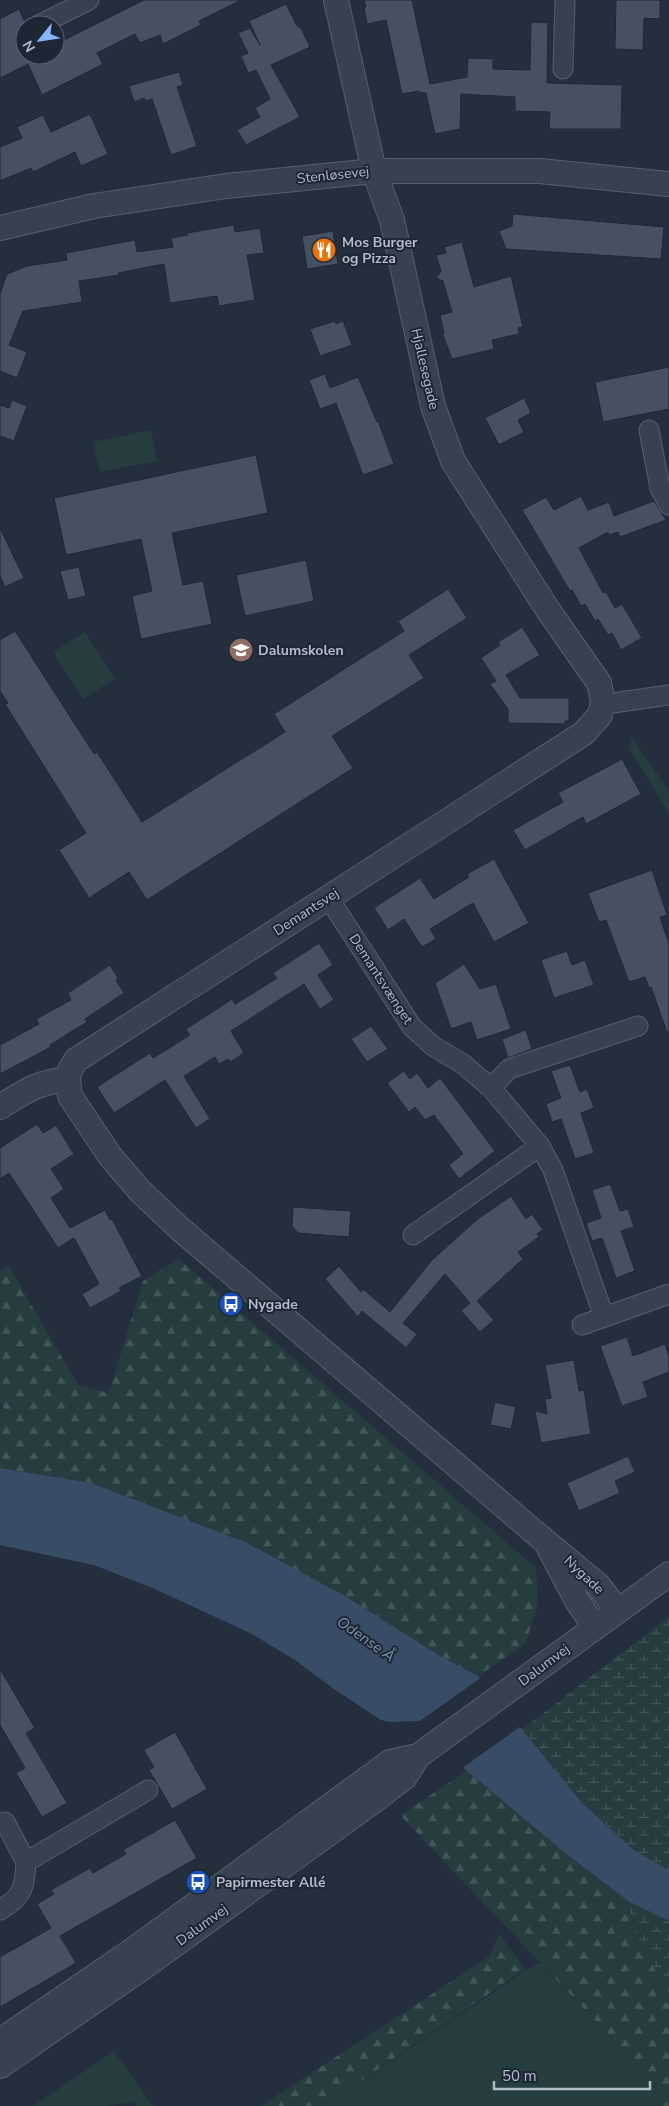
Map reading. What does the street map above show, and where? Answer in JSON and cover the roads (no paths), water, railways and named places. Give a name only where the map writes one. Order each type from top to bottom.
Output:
[{"type":"street","points":[[59,15],[89,0]]},
{"type":"street","name":"Hjallesegade","points":[[336,0],[374,171],[392,220],[433,406],[453,461],[548,610],[599,683],[603,701]]},
{"type":"street","points":[[563,69],[565,0]]},
{"type":"street","name":"Stenløsevej","points":[[0,228],[94,206],[207,189],[374,171],[540,171],[669,184]]},
{"type":"street","points":[[650,430],[660,488],[669,505]]},
{"type":"street","points":[[603,701],[613,703],[669,695]]},
{"type":"street","name":"Demantsvej","points":[[68,1079],[70,1070],[76,1060],[584,733],[600,715],[603,701]]},
{"type":"street","name":"Demantsvænget","points":[[328,897],[412,1028],[433,1046],[463,1064],[490,1088],[540,1146],[553,1170],[604,1317]]},
{"type":"street","points":[[490,1088],[509,1069],[638,1026]]},
{"type":"street","points":[[0,1107],[29,1088],[44,1082],[68,1079]]},
{"type":"street","name":"Nygade","points":[[68,1079],[70,1096],[110,1156],[140,1191],[179,1228],[598,1585],[618,1611]]},
{"type":"street","points":[[413,1235],[540,1146]]},
{"type":"street","points":[[582,1325],[669,1294]]},
{"type":"street","name":"Nygade","points":[[546,1542],[577,1601],[595,1628]]},
{"type":"street","name":"Dalumvej","points":[[0,2066],[145,1966],[375,1800],[405,1777],[418,1756],[669,1574]]},
{"type":"street","name":"Dalumvej","points":[[0,2041],[140,1944],[390,1762],[418,1756]]},
{"type":"street","points":[[26,1862],[148,1790]]},
{"type":"street","points":[[0,1910],[11,1904],[25,1885],[26,1862],[5,1822]]},
{"type":"water","name":"Odense Å","points":[[0,1468],[91,1483],[247,1543],[343,1595],[440,1656],[478,1676],[583,1804],[635,1851],[669,1870],[669,1921],[628,1901],[565,1853],[467,1771],[419,1721],[390,1722],[381,1720],[295,1660],[252,1634],[155,1589],[94,1565],[0,1545]]},
{"type":"place","name":"Mos Burger og Pizza","points":[[324,250]]},
{"type":"place","name":"Dalumskolen","points":[[241,650]]},
{"type":"place","name":"Nygade","points":[[231,1304]]},
{"type":"place","name":"Papirmester Allé","points":[[198,1882]]}]
